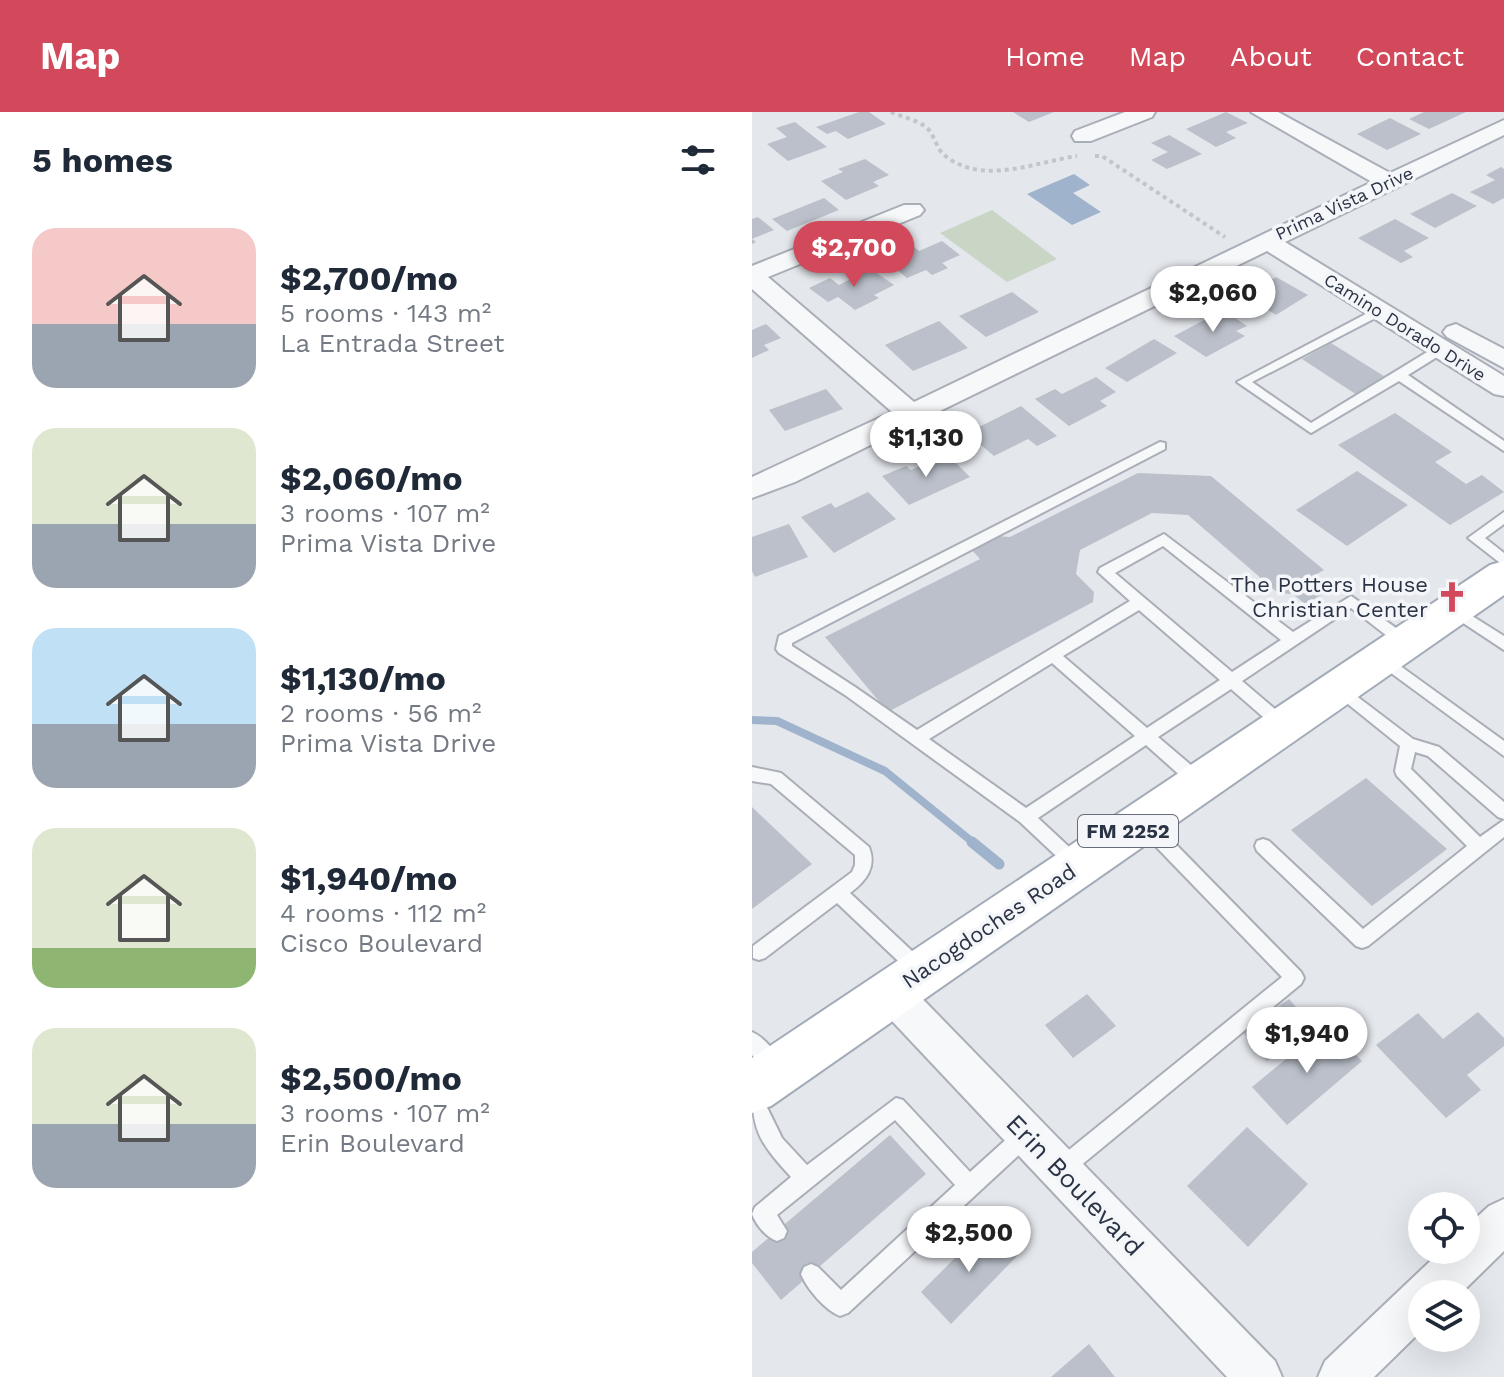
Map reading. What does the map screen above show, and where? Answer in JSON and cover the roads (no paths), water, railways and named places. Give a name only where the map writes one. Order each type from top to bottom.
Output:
[{"type":"main road","name":"Nacogdoches Road","points":[[758,1074],[907,982],[1504,575]]},
{"type":"street","points":[[1083,136],[1144,112]]},
{"type":"street","points":[[1262,112],[1389,182]]},
{"type":"street","name":"Prima Vista Drive","points":[[752,488],[1504,127]]},
{"type":"street","points":[[911,414],[752,276],[912,210]]},
{"type":"street","name":"Camino Dorado Drive","points":[[1290,229],[1504,360]]},
{"type":"street","name":"Camino Dorado Drive","points":[[1265,240],[1504,388]]},
{"type":"street","name":"Erin Boulevard","points":[[907,982],[1027,1134],[1259,1377]]},
{"type":"street","points":[[1443,1280],[1504,1221]]},
{"type":"street","points":[[1341,1377],[1408,1312]]},
{"type":"lane","points":[[1379,311],[1243,382],[1311,429],[1441,349]]},
{"type":"lane","points":[[1399,375],[1504,447]]},
{"type":"lane","points":[[1077,866],[1026,817],[917,738],[784,649],[784,640],[1160,446]]},
{"type":"lane","points":[[1504,517],[1475,538],[1504,561]]},
{"type":"lane","points":[[1283,725],[1105,572],[1164,539],[1292,640]]},
{"type":"lane","points":[[1026,817],[1351,601],[1393,650],[1504,750]]},
{"type":"lane","points":[[917,738],[1140,602]]},
{"type":"lane","points":[[1453,609],[1504,644]]},
{"type":"lane","points":[[1052,655],[1145,738],[1200,782]]},
{"type":"lane","points":[[1338,688],[1408,744],[1433,751],[1504,812]]},
{"type":"lane","points":[[1408,744],[1403,771],[1479,847]]},
{"type":"lane","points":[[752,774],[775,778],[863,852],[864,865],[858,877],[759,952]]},
{"type":"lane","points":[[1061,1169],[1295,978],[1143,821]]},
{"type":"lane","points":[[1263,846],[1362,940],[1504,827]]},
{"type":"lane","points":[[838,892],[907,982]]},
{"type":"lane","points":[[758,1074],[775,1145],[806,1178]]},
{"type":"lane","points":[[777,1231],[762,1214],[896,1107],[969,1186]]},
{"type":"lane","points":[[811,1274],[840,1305],[1027,1134]]},
{"type":"water","points":[[1074,174],[1090,185],[1073,193],[1101,212],[1072,225],[1027,194]]},
{"type":"waterway","points":[[752,720],[777,721],[885,771],[975,844]]},
{"type":"waterway","points":[[972,842],[999,864]]},
{"type":"place","name":"The Potters House Christian Center","points":[[1452,597]]}]
